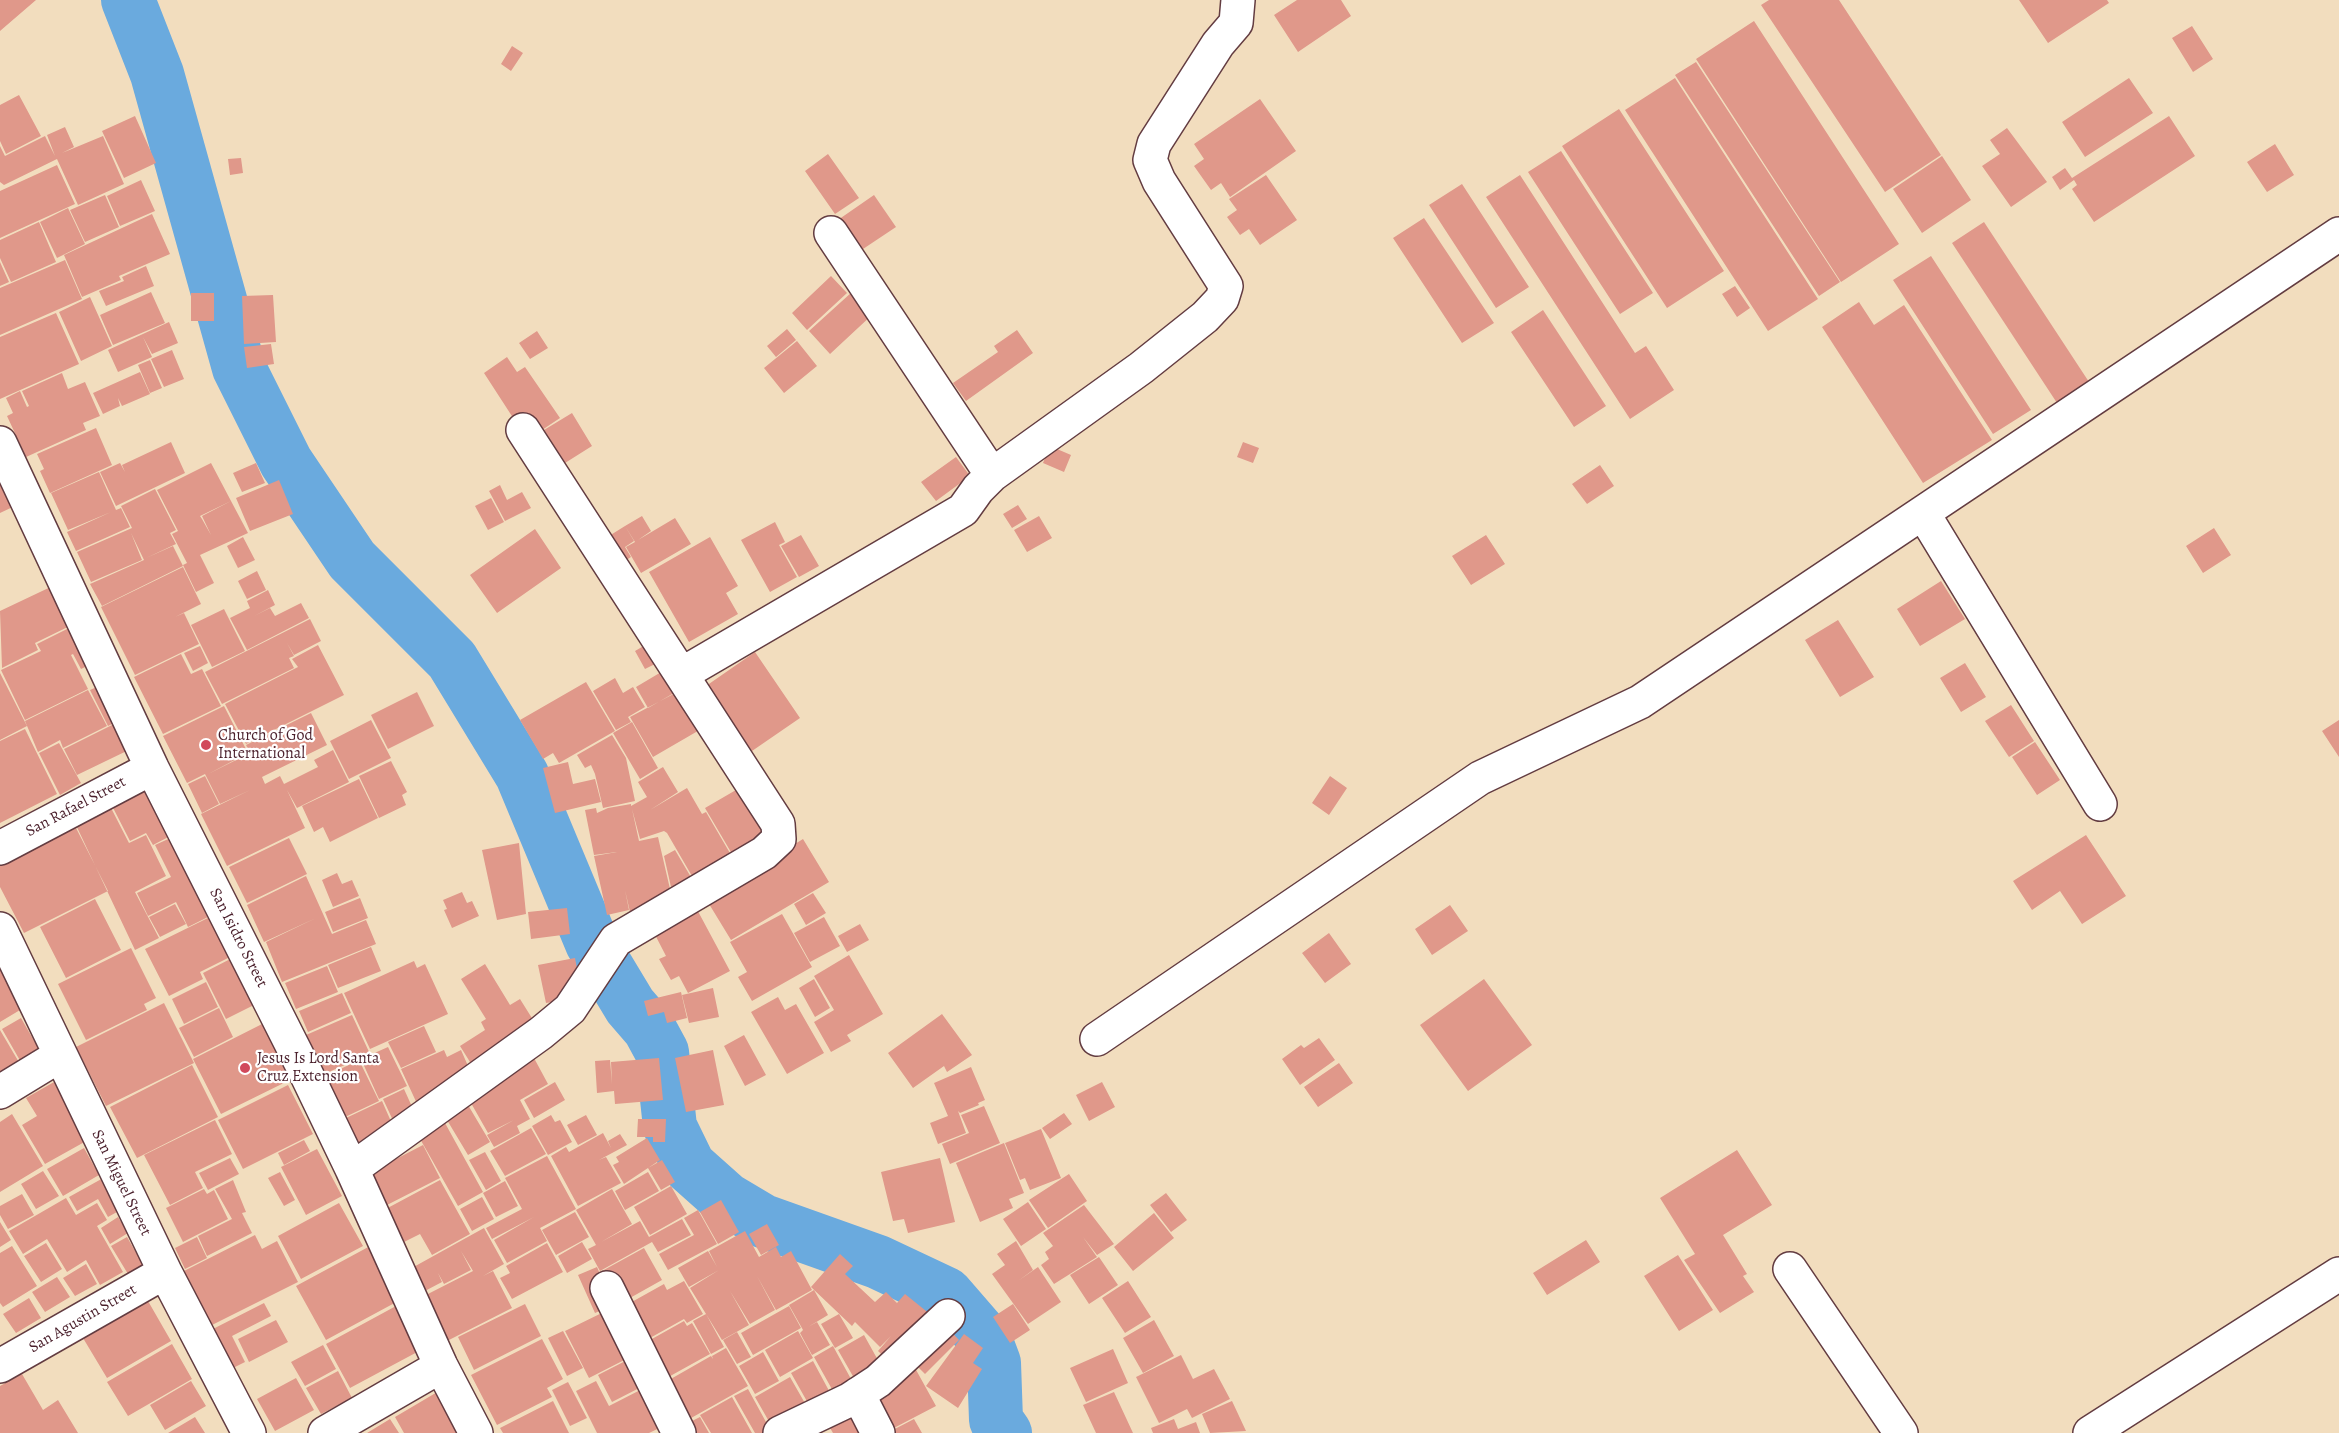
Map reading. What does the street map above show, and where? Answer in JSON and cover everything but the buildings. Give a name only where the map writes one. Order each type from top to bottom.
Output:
[{"type":"street","points":[[682,674],[963,510],[978,489],[992,475],[1141,368],[1205,317],[1222,299],[1226,286],[1159,181],[1150,160],[1158,138],[1218,44],[1236,23],[1238,0]]},
{"type":"street","points":[[831,233],[992,475]]},
{"type":"street","points":[[1096,1039],[1480,778],[1640,702],[2339,234]]},
{"type":"street","points":[[352,1169],[541,1033],[570,1009],[616,940],[764,853],[779,839],[778,824],[523,430]]},
{"type":"street","name":"San Isidro Street","points":[[0,442],[152,768],[352,1169],[441,1366],[476,1433]]},
{"type":"street","points":[[1923,513],[2100,804]]},
{"type":"street","name":"San Rafael Street","points":[[0,848],[152,768]]},
{"type":"street","name":"San Miguel Street","points":[[0,929],[59,1056],[165,1272],[249,1433]]},
{"type":"street","points":[[0,1092],[59,1056]]},
{"type":"street","points":[[1790,1269],[1901,1433]]},
{"type":"street","name":"San Agustin Street","points":[[0,1366],[165,1272]]},
{"type":"street","points":[[2090,1433],[2339,1274]]},
{"type":"street","points":[[607,1288],[679,1433]]},
{"type":"street","points":[[780,1433],[858,1394],[897,1366],[948,1316]]},
{"type":"street","points":[[325,1433],[441,1366]]},
{"type":"street","points":[[858,1394],[878,1433]]},
{"type":"waterway","points":[[128,0],[157,74],[239,368],[286,462],[352,560],[452,660],[522,775],[592,943],[630,1006],[649,1028],[662,1052],[670,1127],[689,1166],[726,1199],[763,1221],[878,1262],[946,1294],[985,1339],[994,1363],[996,1420],[1005,1433]]},
{"type":"place","name":"Church of God International","points":[[206,745]]},
{"type":"place","name":"Jesus Is Lord Santa Cruz Extension","points":[[245,1068]]}]
